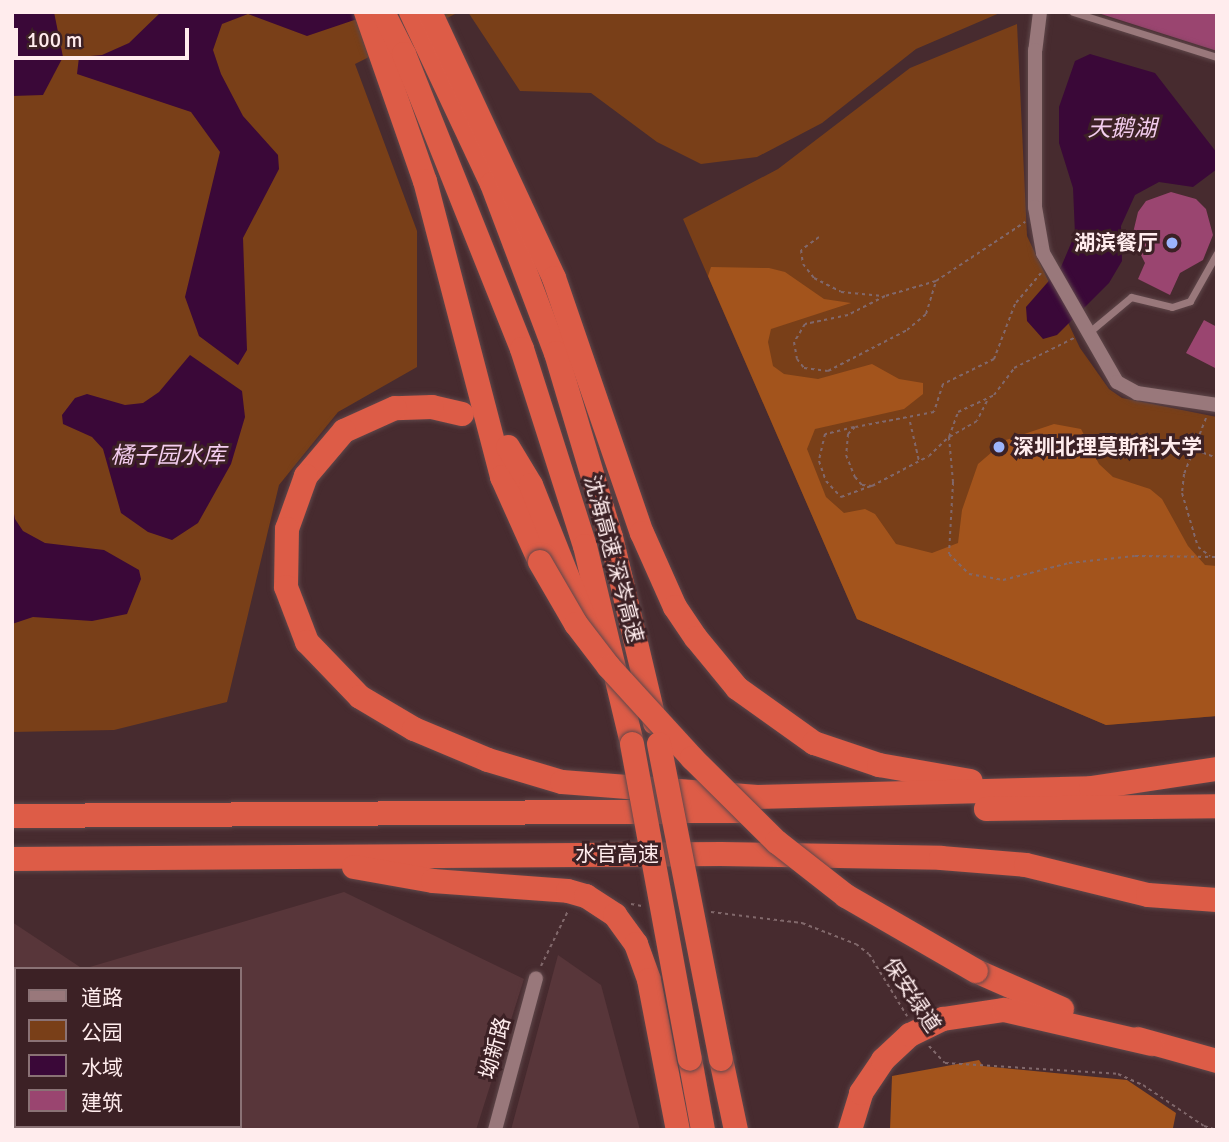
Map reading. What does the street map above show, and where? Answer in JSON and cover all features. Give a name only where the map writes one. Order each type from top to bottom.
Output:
[{"type":"highway","points":[[366,12],[394,56],[502,477],[540,562],[576,624],[609,667],[692,758],[778,842],[846,895],[976,971],[1151,1044]]},
{"type":"highway","name":"沈海高速 深岑高速","points":[[383,12],[394,56],[522,349],[585,546],[630,738],[703,1130]]},
{"type":"highway","name":"沈海高速 深岑高速","points":[[411,12],[436,41],[492,184],[556,353],[611,537],[659,744],[736,1130]]},
{"type":"highway","points":[[430,12],[436,41],[554,278],[642,533],[675,607],[696,638],[761,709],[814,743],[879,765],[1041,791]]},
{"type":"highway","points":[[462,414],[412,406],[361,421],[318,458],[292,511],[284,567],[290,606],[307,642],[323,662],[368,703],[414,729],[488,760],[590,788],[757,797],[1041,791],[1142,783],[1217,769]]},
{"type":"highway","points":[[508,447],[547,522],[630,738]]},
{"type":"highway","name":"水官高速","points":[[12,816],[1217,806]]},
{"type":"highway","name":"水官高速","points":[[12,859],[721,854],[941,858],[1026,865],[1148,895],[1217,900]]},
{"type":"highway","points":[[294,857],[433,881],[568,891],[601,904],[627,928],[643,960],[678,1130]]},
{"type":"highway","points":[[850,1130],[861,1093],[883,1060],[910,1035],[943,1019],[1004,1010],[1217,1061]]},
{"type":"street","points":[[1040,12],[1035,50],[1036,219],[1049,266],[1110,373],[1125,387],[1214,404]]},
{"type":"street","name":"坳新路","points":[[495,1130],[536,978]]},
{"type":"lane","points":[[1073,12],[1217,57]]},
{"type":"lane","points":[[1087,334],[1131,297],[1172,307],[1190,301],[1217,253]]},
{"type":"path","points":[[936,281],[926,314],[907,330],[840,367],[821,372],[804,368],[794,342],[805,324],[849,315],[885,296],[936,281],[1036,219]]},
{"type":"path","points":[[820,237],[801,250],[803,264],[814,278],[841,292],[885,296]]},
{"type":"path","points":[[1049,266],[1015,304],[993,359],[949,379],[934,412],[910,422],[855,427],[825,434],[819,461],[826,481],[841,496],[872,486],[919,462],[950,437],[977,421],[987,400],[1014,368],[1087,334]]},
{"type":"path","points":[[987,400],[958,412],[950,437],[953,482],[949,554],[969,574],[1003,580],[1069,563],[1135,556],[1217,557]]},
{"type":"path","points":[[1212,557],[1198,547],[1182,493],[1184,474],[1214,404]]},
{"type":"path","points":[[910,422],[919,462]]},
{"type":"path","points":[[855,427],[845,444],[849,466],[862,485],[872,486]]},
{"type":"path","points":[[1195,450],[1217,458]]},
{"type":"path","points":[[623,902],[648,907]]},
{"type":"path","points":[[536,978],[569,909]]},
{"type":"path","name":"保安绿道","points":[[710,912],[802,923],[856,944],[869,954],[912,1023]]},
{"type":"path","name":"保安绿道","points":[[926,1042],[945,1063],[1118,1074],[1143,1085],[1217,1130]]},
{"type":"shaded area","points":[[711,267],[769,268],[785,272],[824,299],[851,303],[771,329],[768,342],[773,366],[784,374],[818,379],[872,364],[899,379],[923,383],[923,394],[904,409],[815,429],[807,449],[826,497],[844,513],[865,509],[875,514],[896,544],[932,553],[958,543],[962,510],[978,464],[1006,440],[1054,424],[1081,429],[1099,464],[1113,477],[1150,489],[1162,499],[1188,546],[1205,565],[1217,566],[1217,716],[1106,725],[857,619],[708,276]]},
{"type":"shaded area","points":[[344,892],[524,979],[476,1130],[12,1130],[12,922],[80,967],[14,967],[14,1128],[242,1128],[242,967],[90,967]]},
{"type":"shaded area","points":[[558,955],[601,985],[640,1130],[511,1130]]},
{"type":"shaded area","points":[[979,1060],[983,1066],[1127,1080],[1176,1113],[1173,1128],[1177,1130],[890,1130],[892,1076]]},
{"type":"green space","points":[[12,12],[459,12],[355,64],[417,231],[417,367],[338,412],[279,485],[227,702],[114,730],[12,732]]},
{"type":"green space","points":[[468,12],[1002,12],[916,49],[822,123],[757,157],[701,164],[657,142],[591,93],[520,91]]},
{"type":"green space","name":"深圳北理莫斯科大学","points":[[1017,24],[1027,236],[1080,348],[1109,389],[1122,398],[1217,417],[1217,716],[1106,725],[857,619],[683,219],[778,169],[910,68]]},
{"type":"water","points":[[12,12],[54,12],[63,57],[43,95],[12,96]]},
{"type":"water","points":[[161,12],[378,12],[307,36],[248,14],[222,24],[213,50],[221,74],[243,116],[278,155],[279,169],[243,238],[247,350],[238,365],[199,336],[185,297],[220,152],[191,112],[77,74],[79,57],[102,55],[129,43]]},
{"type":"water","name":"天鹅湖","points":[[1090,54],[1155,73],[1217,153],[1217,169],[1193,187],[1159,182],[1135,195],[1121,226],[1122,261],[1109,283],[1057,335],[1043,339],[1027,321],[1026,307],[1061,267],[1075,234],[1073,188],[1059,143],[1059,107],[1075,61]]},
{"type":"water","name":"橘子园水库","points":[[190,355],[242,391],[245,417],[231,464],[198,523],[172,540],[148,532],[121,513],[103,449],[92,437],[63,424],[62,415],[75,398],[87,394],[125,405],[143,403],[159,392]]},
{"type":"water","points":[[12,504],[15,519],[23,531],[45,543],[104,550],[139,570],[141,579],[127,614],[92,621],[33,617],[12,624]]},
{"type":"building","points":[[1217,12],[1217,51],[1101,14]]},
{"type":"building","name":"湖滨餐厅","points":[[1171,192],[1196,199],[1206,209],[1213,235],[1203,260],[1180,273],[1170,295],[1138,279],[1145,263],[1132,237],[1138,212],[1146,201]]},
{"type":"building","points":[[1204,320],[1217,327],[1217,369],[1186,353]]},
{"type":"place","name":"湖滨餐厅","points":[[1172,243]]},
{"type":"place","name":"深圳北理莫斯科大学","points":[[999,447]]}]
